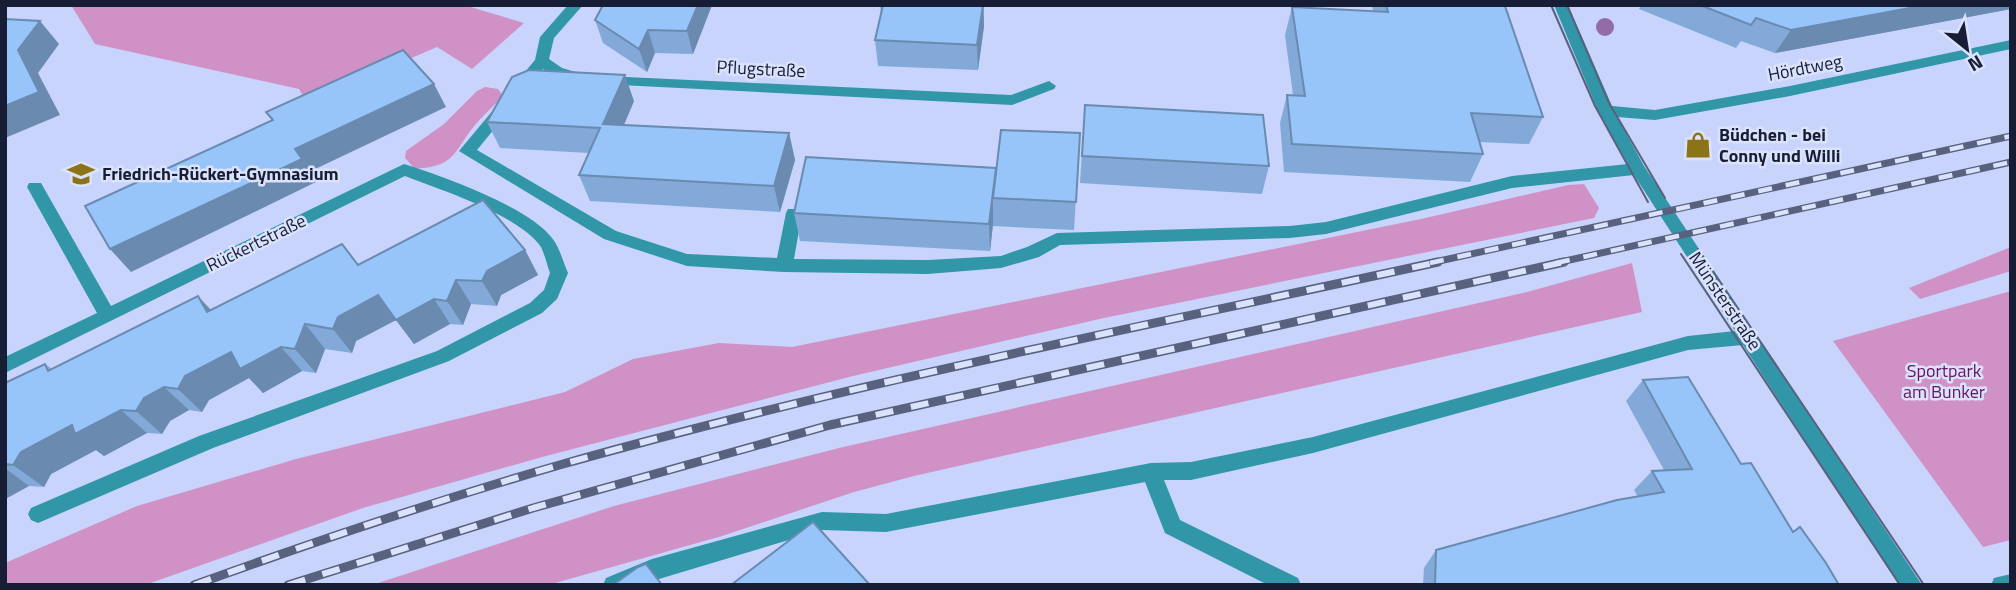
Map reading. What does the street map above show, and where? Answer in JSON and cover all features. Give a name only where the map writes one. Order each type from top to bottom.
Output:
[{"type":"street","points":[[576,5],[548,36],[540,50],[542,61],[467,151],[610,235],[687,260],[784,265],[928,267],[989,263],[1033,253],[1057,239],[1326,228],[1512,182],[1637,169]]},
{"type":"street","name":"Münsterstraße","points":[[1561,5],[1606,111],[1637,169],[1911,585]]},
{"type":"street","name":"Hördtweg","points":[[1606,111],[1655,116],[1790,92],[2011,44]]},
{"type":"street","name":"Pflugstraße","points":[[542,61],[557,72],[588,80],[1012,100],[1049,86]]},
{"type":"street","name":"Rückertstraße","points":[[5,366],[404,170],[516,217],[533,229],[547,244],[559,272],[551,294],[536,308],[443,356],[206,442],[38,514]]},
{"type":"street","points":[[35,187],[107,315]]},
{"type":"street","points":[[784,265],[794,213]]},
{"type":"street","points":[[614,585],[652,569],[822,521],[886,523],[1151,471],[1191,471],[1313,445],[1688,342],[1748,337]]},
{"type":"street","points":[[1151,471],[1172,526],[1290,585]]},
{"type":"street","points":[[2002,585],[2011,584]]},
{"type":"green space","points":[[71,5],[464,5],[524,23],[472,69],[437,47],[307,103],[299,89],[95,44]]},
{"type":"green space","points":[[485,87],[498,89],[501,98],[474,126],[455,153],[437,165],[415,169],[405,158],[406,151],[444,124],[477,91]]},
{"type":"green space","points":[[1584,184],[1599,208],[1594,218],[1104,318],[853,376],[542,457],[363,508],[145,585],[5,585],[5,563],[137,506],[296,459],[565,392],[633,359],[719,343],[792,347],[1421,219],[1568,185]]},
{"type":"green space","points":[[2011,247],[2011,271],[1920,299],[1909,288]]},
{"type":"green space","points":[[1632,263],[1642,312],[914,476],[854,492],[722,536],[548,585],[372,585],[614,506],[839,448],[1527,292]]},
{"type":"green space","name":"Sportpark am Bunker","points":[[2011,291],[2011,540],[1983,547],[1833,341]]},
{"type":"building","points":[[603,5],[698,5],[687,31],[648,30],[639,49],[595,20]]},
{"type":"building","points":[[883,5],[983,5],[977,45],[875,40]]},
{"type":"building","points":[[1386,5],[1505,6],[1543,117],[1471,113],[1483,154],[1292,144],[1287,95],[1305,96],[1292,7],[1388,12]]},
{"type":"building","points":[[1700,5],[1926,5],[1791,30],[1756,18],[1751,25]]},
{"type":"building","points":[[5,19],[40,21],[18,50],[39,92],[5,106]]},
{"type":"building","points":[[403,50],[434,84],[295,149],[302,159],[110,249],[85,206],[273,120],[266,112]]},
{"type":"building","points":[[529,70],[625,75],[603,124],[789,133],[774,186],[579,175],[600,128],[487,122],[512,77]]},
{"type":"building","points":[[1085,105],[1263,115],[1269,166],[1082,156]]},
{"type":"building","points":[[1001,130],[1080,133],[1076,202],[993,198]]},
{"type":"building","points":[[806,157],[996,168],[989,224],[794,213]]},
{"type":"building","points":[[483,200],[525,250],[487,271],[482,281],[456,280],[447,301],[434,299],[396,320],[378,295],[338,317],[333,329],[305,324],[295,349],[281,347],[240,369],[231,352],[185,376],[178,389],[164,387],[144,398],[136,411],[121,410],[75,434],[72,425],[21,452],[13,465],[5,464],[5,383],[45,364],[48,371],[198,296],[207,312],[342,244],[358,265]]},
{"type":"building","points":[[1688,377],[1741,464],[1751,463],[1793,532],[1800,527],[1839,585],[1435,585],[1436,550],[1617,500],[1664,492],[1652,471],[1692,469],[1643,380]]},
{"type":"building","points":[[813,522],[870,585],[731,585]]},
{"type":"building","points":[[646,564],[662,585],[613,585],[638,567]]},
{"type":"tram line","points":[[1551,5],[1595,106],[1648,202]]},
{"type":"tram line","points":[[1567,5],[1609,103],[1665,198]]},
{"type":"tram line","points":[[1698,249],[1924,585]]},
{"type":"tram line","points":[[1681,254],[1900,585]]},
{"type":"railway","points":[[1430,263],[2011,136]]},
{"type":"railway","points":[[1556,263],[2011,162]]},
{"type":"railway","points":[[194,585],[470,492],[671,435],[889,381],[1438,262]]},
{"type":"railway","points":[[288,585],[533,508],[830,425],[1564,262]]},
{"type":"place","name":"Büdchen - bei Conny und Willi","points":[[1698,145]]},
{"type":"place","name":"Friedrich-Rückert-Gymnasium","points":[[81,174]]}]
